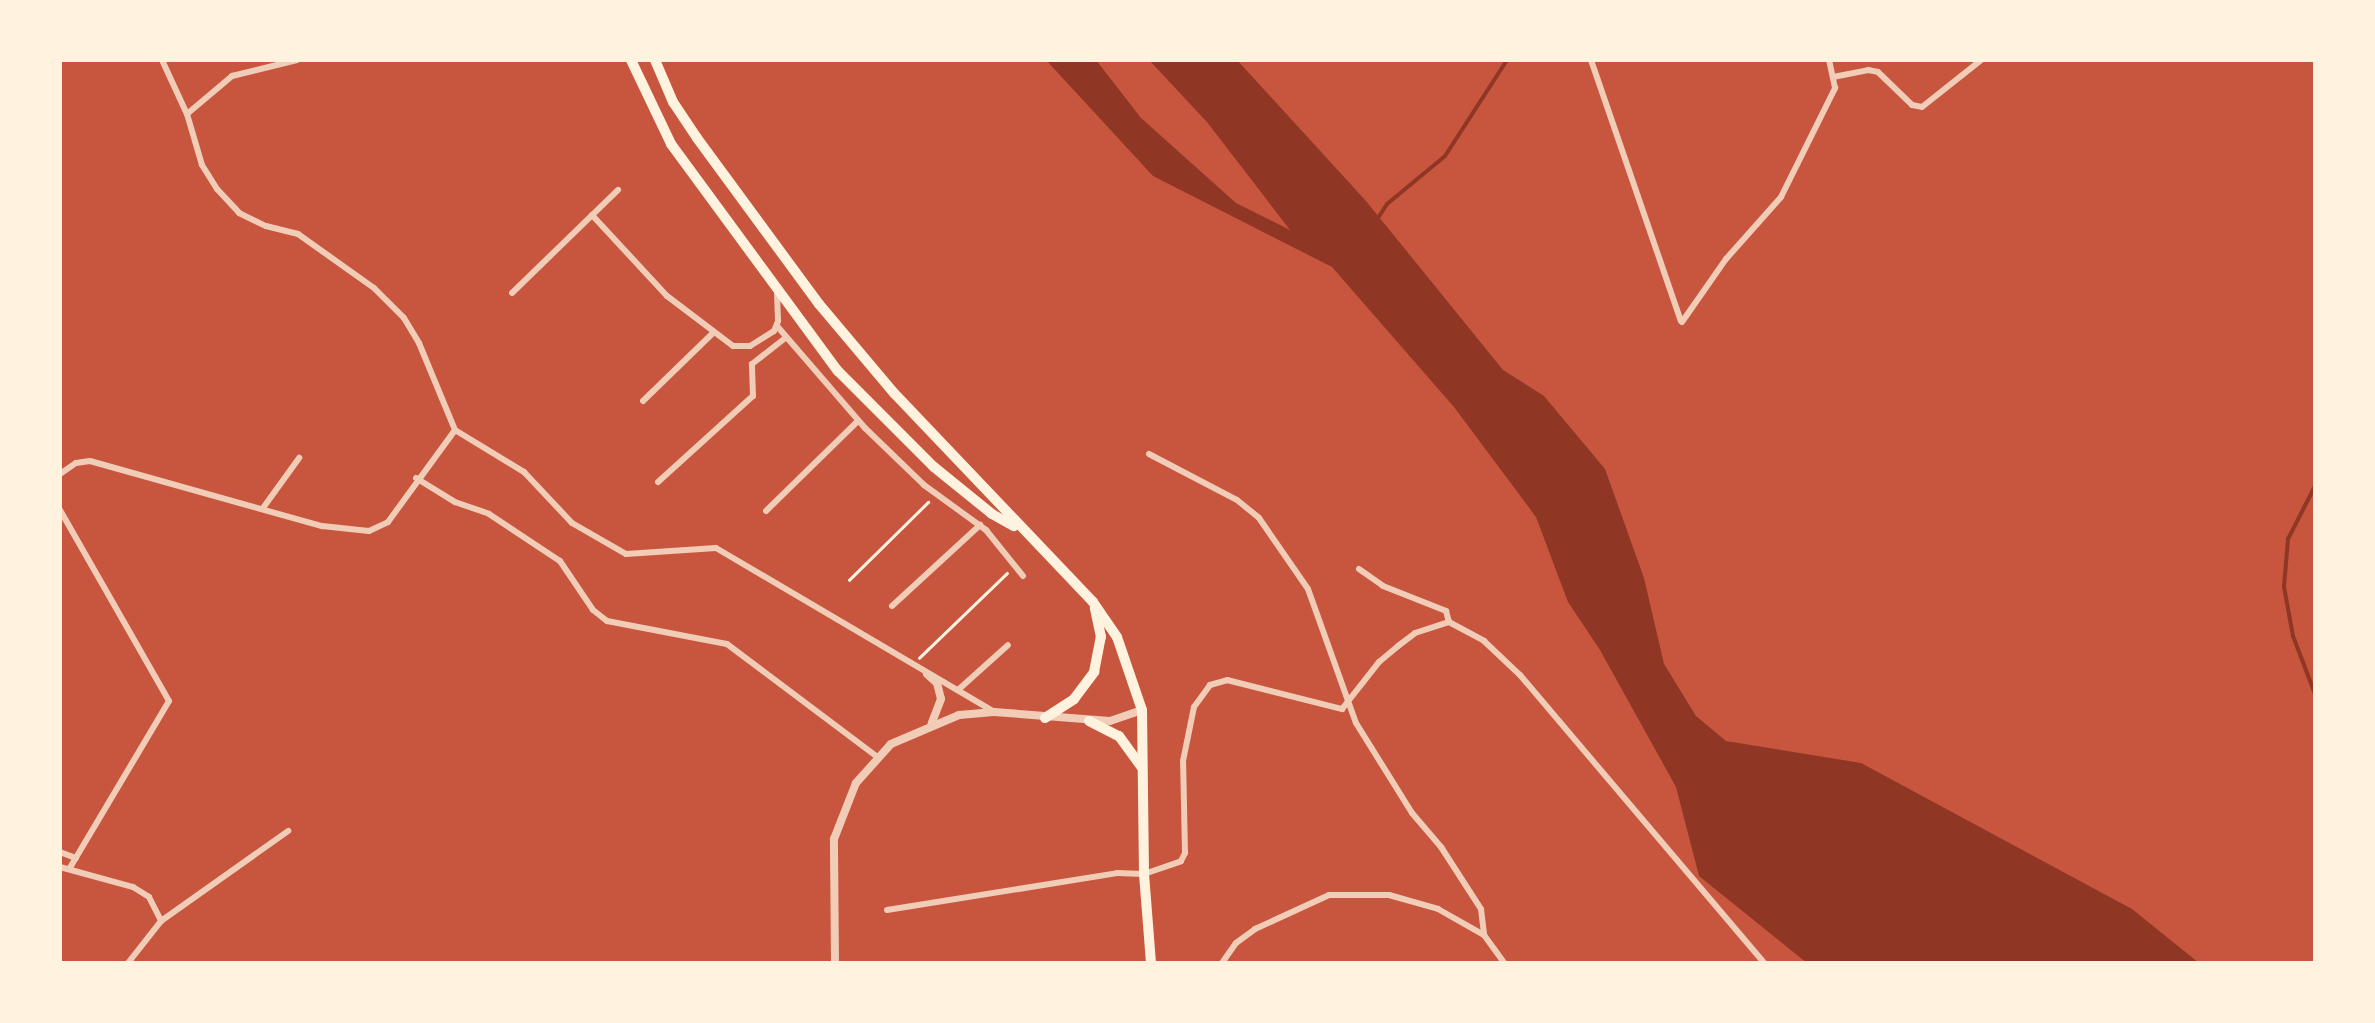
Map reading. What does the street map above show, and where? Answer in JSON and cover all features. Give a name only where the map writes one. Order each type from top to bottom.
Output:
[{"type":"highway","points":[[632,60],[671,144],[838,371],[969,496],[1020,529]]},
{"type":"highway","points":[[655,60],[673,102],[697,138],[819,304],[1020,529],[1092,602],[1122,647],[1142,710],[1146,790],[1144,874],[1152,963]]},
{"type":"highway","points":[[1045,718],[1074,700],[1094,672],[1100,637],[1092,602]]},
{"type":"highway","points":[[1089,721],[1128,743],[1143,770],[1146,790]]},
{"type":"street","points":[[162,60],[186,114],[202,165],[239,213],[266,226],[298,234],[328,252],[404,318],[455,430],[524,472],[572,523],[610,548],[638,556],[716,548],[994,712]]},
{"type":"street","points":[[186,114],[232,76],[297,60]]},
{"type":"street","points":[[1591,60],[1682,322],[1726,259],[1781,197],[1836,88],[1829,60]]},
{"type":"street","points":[[1834,77],[1868,70],[1878,72],[1912,105],[1922,106],[1981,60]]},
{"type":"street","points":[[512,293],[618,190]]},
{"type":"street","points":[[592,215],[667,296],[733,346],[744,348],[770,335],[777,326]]},
{"type":"street","points":[[777,291],[777,326],[784,338],[858,421],[936,494],[980,526],[1023,576]]},
{"type":"street","points":[[643,401],[714,332]]},
{"type":"street","points":[[658,482],[752,396],[752,364],[784,338]]},
{"type":"street","points":[[766,512],[858,421]]},
{"type":"street","points":[[60,474],[76,462],[90,461],[322,526],[369,532],[388,522],[416,478],[455,430]]},
{"type":"street","points":[[1149,454],[1237,500],[1259,518],[1308,590],[1356,723],[1412,813],[1441,847],[1481,910],[1484,935]]},
{"type":"street","points":[[263,508],[299,458]]},
{"type":"street","points":[[416,478],[455,502],[489,514],[560,562],[587,602],[606,621],[726,644],[878,758]]},
{"type":"street","points":[[60,510],[169,702],[70,868]]},
{"type":"street","points":[[892,606],[980,526]]},
{"type":"street","points":[[1359,569],[1383,586],[1446,611],[1449,622],[1484,641],[1520,675],[1764,963]]},
{"type":"street","points":[[887,910],[1117,874],[1144,874],[1181,861],[1185,854],[1182,761],[1194,707],[1210,685],[1227,680],[1329,708],[1342,708],[1360,682],[1398,646],[1415,633],[1449,622]]},
{"type":"street","points":[[958,690],[1008,645]]},
{"type":"street","points":[[927,674],[941,699],[929,726]]},
{"type":"street","points":[[835,963],[834,839],[856,783],[891,744],[959,715],[994,712],[1089,721],[1120,719],[1142,710]]},
{"type":"street","points":[[128,963],[160,920],[288,831]]},
{"type":"street","points":[[60,852],[76,858]]},
{"type":"street","points":[[60,867],[133,887],[149,897],[160,920]]},
{"type":"street","points":[[1222,963],[1236,943],[1255,928],[1329,895],[1389,895],[1438,909],[1484,935],[1504,963]]},
{"type":"path","points":[[849,580],[936,494]]},
{"type":"path","points":[[911,666],[1016,566]]},
{"type":"shaded area","points":[[1046,60],[1096,60],[1141,118],[1236,203],[1290,230],[1207,122],[1149,60],[1237,60],[1366,201],[1503,370],[1544,396],[1605,469],[1644,578],[1664,664],[1696,716],[1726,741],[1861,763],[2132,909],[2199,963],[1807,963],[1699,876],[1676,787],[1600,650],[1568,602],[1536,517],[1454,407],[1332,267],[1153,176]]},
{"type":"waterway","points":[[1376,221],[1387,204],[1445,156],[1507,60]]},
{"type":"waterway","points":[[2315,486],[2288,539],[2284,587],[2293,636],[2315,694]]}]
